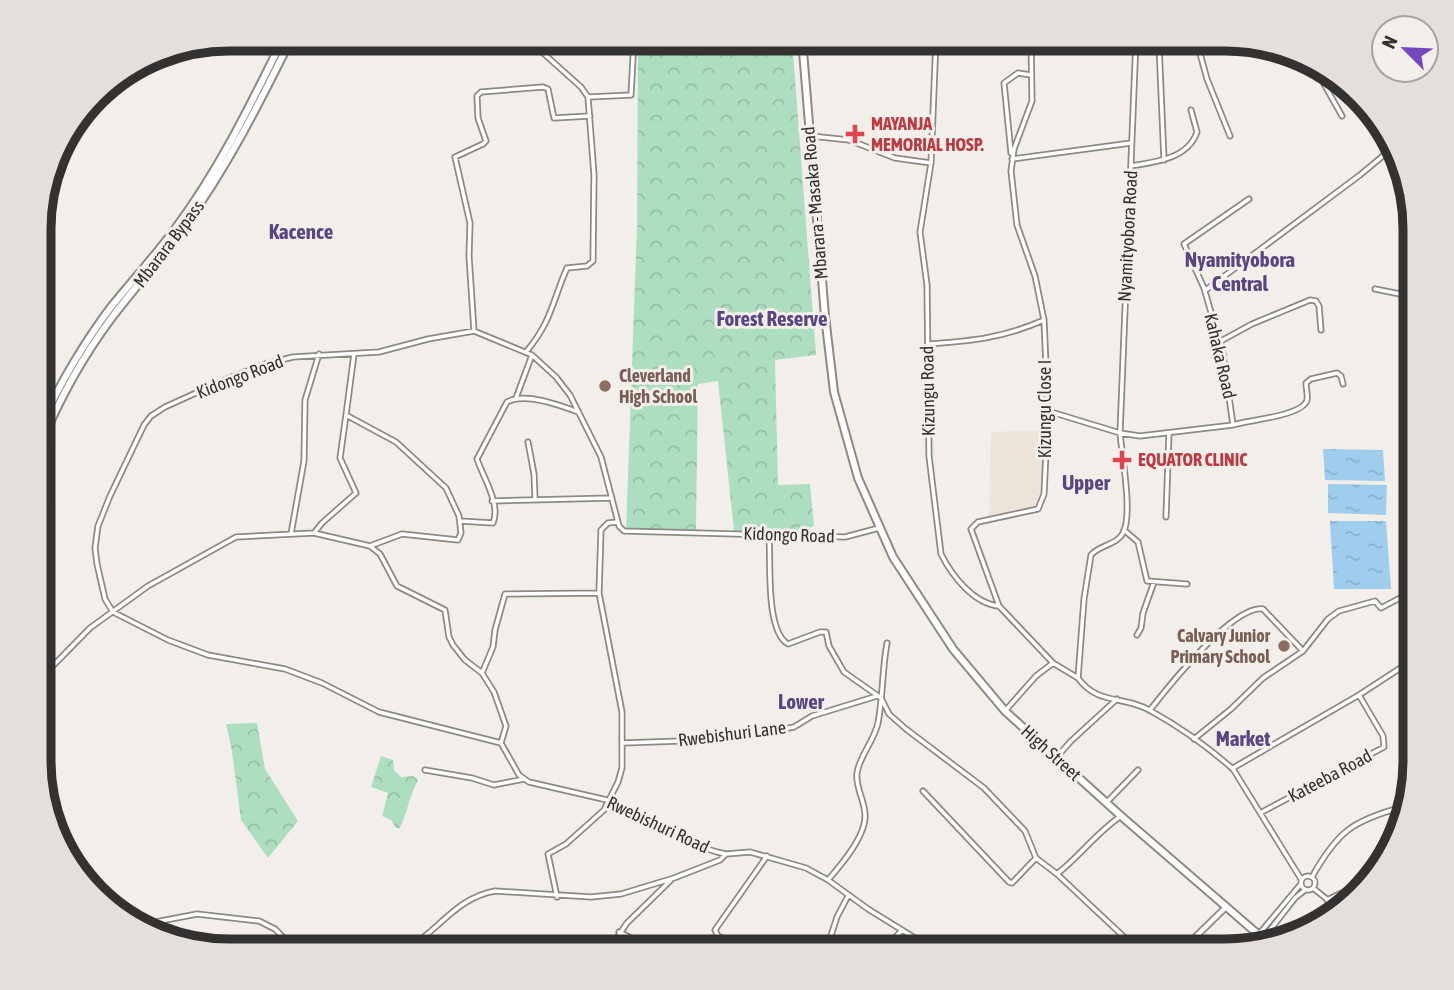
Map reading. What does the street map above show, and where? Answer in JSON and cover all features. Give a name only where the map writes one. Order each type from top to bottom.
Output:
[{"type":"main road","name":"Mbarara Bypass","points":[[51,405],[77,356],[111,308],[176,228],[209,179],[242,123],[277,51]]},
{"type":"main road","name":"Mbarara Bypass","points":[[51,421],[88,351],[215,182],[255,113],[285,51]]},
{"type":"main road","name":"Mbarara - Masaka Road","points":[[803,51],[834,393],[858,478],[879,528]]},
{"type":"main road","name":"High Street","points":[[879,528],[927,613],[1005,711],[1259,936]]},
{"type":"street","points":[[526,352],[550,317],[567,268],[587,266],[593,261],[594,175],[588,97],[581,87],[539,51]]},
{"type":"street","points":[[588,97],[632,94],[634,51]]},
{"type":"street","name":"Kizungu Road","points":[[936,51],[931,163],[920,232],[927,285],[929,456],[941,554],[945,563],[975,598],[999,606],[1053,663],[1078,678],[1092,693],[1103,698],[1135,702],[1150,710],[1233,769],[1301,879]]},
{"type":"street","points":[[1012,159],[1032,101],[1031,51]]},
{"type":"street","name":"Nyamityobora Road","points":[[1124,530],[1127,498],[1120,433],[1136,51]]},
{"type":"street","points":[[1159,51],[1164,160]]},
{"type":"street","points":[[1198,51],[1230,136]]},
{"type":"street","points":[[1012,159],[1004,83],[1018,74],[1031,75]]},
{"type":"street","points":[[1321,79],[1342,116]]},
{"type":"street","points":[[557,897],[548,854],[550,850],[566,844],[604,810],[622,768],[622,712],[599,593],[601,530],[608,523],[617,522],[601,457],[570,395],[556,377],[532,355],[474,331],[469,256],[470,223],[455,157],[486,141],[478,118],[477,96],[481,92],[543,87],[548,89],[554,118],[590,116]]},
{"type":"street","points":[[1131,166],[1164,160],[1183,151],[1196,137],[1197,128],[1191,110]]},
{"type":"street","points":[[810,135],[849,140],[895,158],[931,163]]},
{"type":"street","points":[[1012,159],[1132,142]]},
{"type":"street","name":"Kahaka Road","points":[[1048,411],[1120,433],[1140,436],[1233,425],[1227,374],[1204,289],[1360,176],[1386,153]]},
{"type":"street","name":"Kizungu Close I","points":[[999,606],[971,530],[978,522],[1038,509],[1044,494],[1048,411],[1044,320],[1035,276],[1017,225],[1011,183],[1012,159]]},
{"type":"street","points":[[1204,289],[1184,244],[1249,199]]},
{"type":"street","points":[[1375,289],[1403,295]]},
{"type":"street","points":[[1219,342],[1252,324],[1310,300],[1318,303],[1321,330]]},
{"type":"street","points":[[928,344],[979,341],[1002,336],[1044,320]]},
{"type":"street","name":"Kidongo Road","points":[[113,612],[105,599],[100,581],[96,537],[110,496],[137,437],[151,416],[165,407],[265,364],[319,354],[379,352],[428,339],[474,331]]},
{"type":"street","points":[[291,534],[304,461],[305,400],[319,354]]},
{"type":"street","points":[[314,533],[356,493],[340,458],[354,354]]},
{"type":"street","points":[[516,398],[532,355]]},
{"type":"street","points":[[1233,425],[1301,408],[1307,400],[1306,383],[1311,379],[1337,373],[1343,384]]},
{"type":"street","points":[[460,522],[493,523],[496,517],[477,459],[507,402],[516,398],[552,402],[578,412]]},
{"type":"street","points":[[346,415],[405,449],[451,494],[460,522],[461,533],[458,540],[402,534],[370,546]]},
{"type":"street","points":[[1166,517],[1169,433]]},
{"type":"street","points":[[528,442],[535,499]]},
{"type":"street","points":[[492,501],[612,498]]},
{"type":"street","name":"Kidongo Road","points":[[617,522],[621,529],[633,532],[845,537],[879,528]]},
{"type":"street","points":[[1078,678],[1084,600],[1094,551],[1119,538],[1124,530],[1138,542],[1147,581],[1187,584]]},
{"type":"street","points":[[51,668],[90,628],[148,586],[236,537],[314,533],[370,546],[380,554],[397,586],[445,610],[449,637],[453,645],[465,660],[482,673],[494,692],[506,722],[501,743],[512,765],[524,779],[494,785],[472,778],[425,770]]},
{"type":"street","points":[[769,535],[773,617],[784,642],[788,645],[826,632],[829,646],[844,672],[879,697],[889,714],[984,788],[1020,824],[1036,858],[1057,874],[1126,939]]},
{"type":"street","points":[[1137,635],[1154,582]]},
{"type":"street","points":[[482,673],[494,647],[495,630],[506,594],[599,593]]},
{"type":"street","points":[[1194,739],[1263,678],[1303,651],[1328,619],[1339,611],[1376,601],[1381,608],[1403,596]]},
{"type":"street","points":[[1150,710],[1204,646],[1251,610],[1263,609],[1285,629],[1303,651]]},
{"type":"street","points":[[113,612],[168,640],[208,654],[285,669],[322,683],[379,712],[501,743]]},
{"type":"street","points":[[828,880],[846,858],[863,828],[865,816],[856,776],[878,725],[887,643]]},
{"type":"street","points":[[1005,711],[1036,677],[1053,663]]},
{"type":"street","points":[[1233,769],[1403,668]]},
{"type":"street","name":"Kateeba Road","points":[[1261,813],[1384,747],[1383,736],[1359,695]]},
{"type":"street","name":"Rwebishuri Lane","points":[[623,743],[709,740],[753,735],[794,727],[812,716],[879,697]]},
{"type":"street","points":[[1056,758],[1117,699]]},
{"type":"street","points":[[1107,803],[1138,770]]},
{"type":"street","name":"Rwebishuri Road","points":[[524,779],[607,800],[688,843],[726,854],[750,852],[806,868],[917,939]]},
{"type":"street","points":[[923,792],[1012,883],[1036,858]]},
{"type":"street","points":[[1312,877],[1339,835],[1383,812],[1397,809]]},
{"type":"street","points":[[1057,874],[1100,832],[1121,816]]},
{"type":"street","points":[[419,939],[471,897],[495,891],[557,897],[621,894],[674,878],[720,860],[726,854]]},
{"type":"street","points":[[725,939],[718,936],[715,930],[768,856]]},
{"type":"street","points":[[1265,935],[1300,885],[1301,879],[1312,877]]},
{"type":"street","points":[[1312,877],[1315,882],[1313,888]]},
{"type":"street","points":[[615,939],[674,878]]},
{"type":"street","points":[[1300,885],[1305,890]]},
{"type":"street","points":[[1313,888],[1332,904]]},
{"type":"street","points":[[1266,935],[1295,898],[1305,890],[1313,888]]},
{"type":"street","points":[[1327,900],[1348,890]]},
{"type":"street","points":[[830,939],[848,896]]},
{"type":"street","points":[[1193,939],[1225,908]]},
{"type":"street","points":[[155,923],[197,914],[259,921],[275,929],[285,939]]},
{"type":"street","points":[[894,939],[902,930]]},
{"type":"street","points":[[619,932],[633,939]]},
{"type":"shaded area","points":[[1047,430],[1042,503],[1038,509],[989,519],[991,432]]},
{"type":"green space","points":[[638,51],[793,51],[816,355],[775,360],[778,485],[810,484],[814,526],[798,533],[734,531],[718,381],[698,384],[696,530],[626,531],[637,227]]},
{"type":"green space","points":[[257,723],[265,769],[298,821],[268,858],[241,820],[226,724]]},
{"type":"green space","points":[[381,756],[393,760],[394,770],[401,777],[413,776],[418,780],[400,828],[396,828],[391,820],[382,816],[388,793],[371,787]]},
{"type":"water","points":[[1323,449],[1383,450],[1385,481],[1325,480]]},
{"type":"water","points":[[1328,484],[1387,485],[1386,515],[1328,513]]},
{"type":"water","points":[[1330,521],[1386,521],[1391,589],[1334,589]]},
{"type":"place","name":"MAYANJA MEMORIAL HOSP.","points":[[855,134]]},
{"type":"place","name":"Cleverland High School","points":[[605,386]]},
{"type":"place","name":"EQUATOR CLINIC","points":[[1122,460]]},
{"type":"place","name":"Calvary Junior Primary School","points":[[1284,646]]},
{"type":"district","name":"Kacence","points":[[301,232]]},
{"type":"district","name":"Nyamityobora Central","points":[[1240,272]]},
{"type":"district","name":"Forest Reserve","points":[[772,319]]},
{"type":"district","name":"Upper","points":[[1086,483]]},
{"type":"district","name":"Lower","points":[[801,702]]},
{"type":"district","name":"Market","points":[[1243,739]]}]
